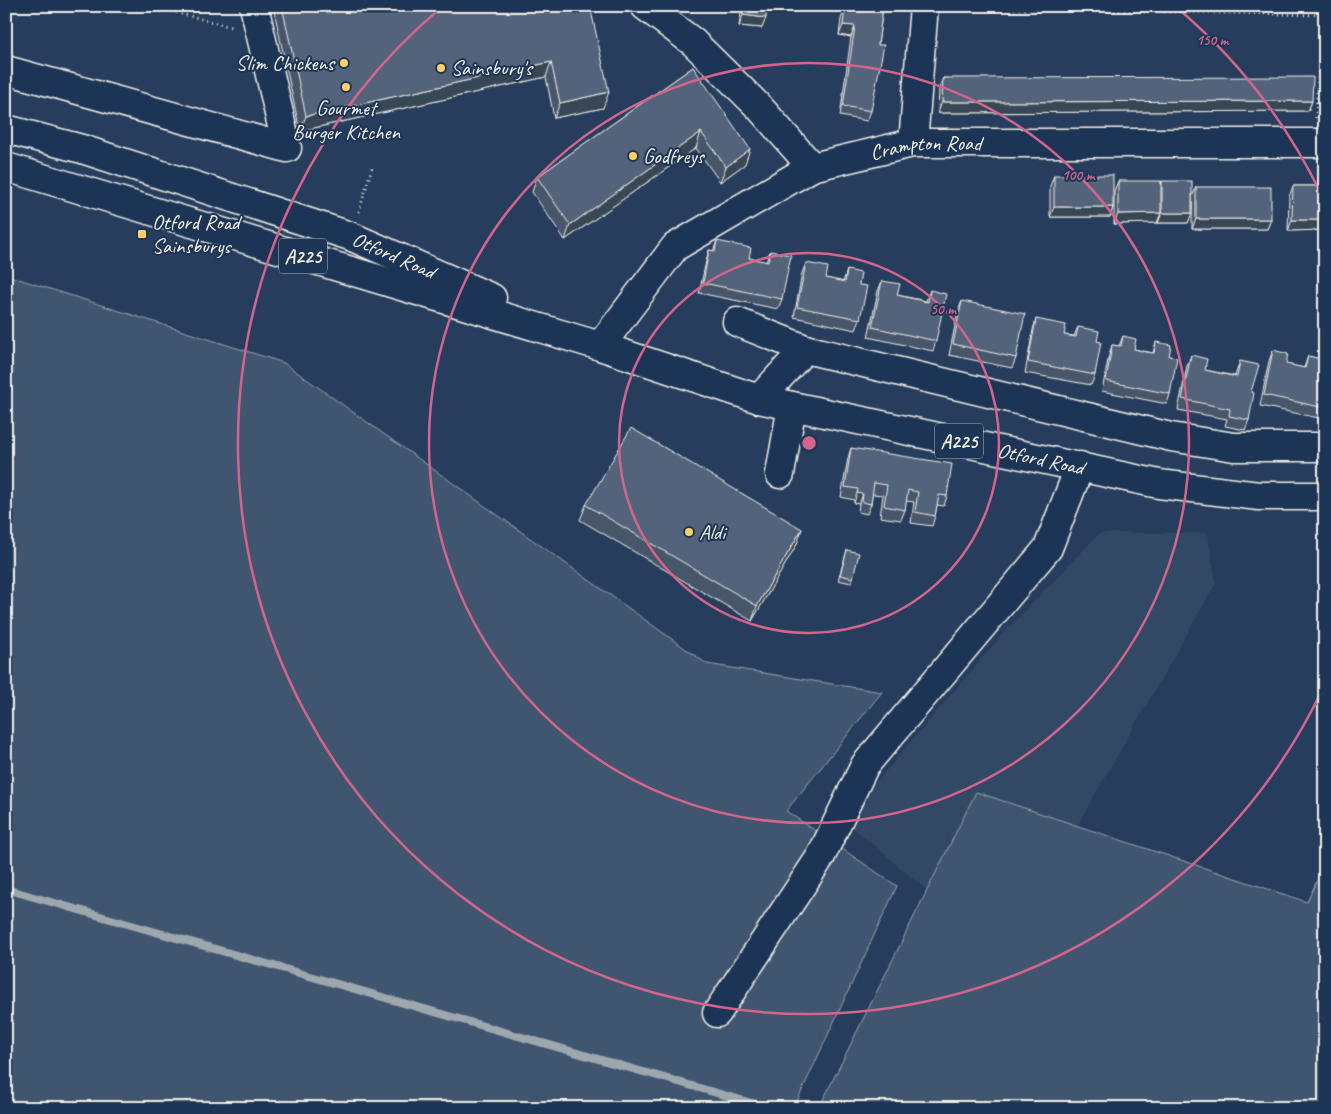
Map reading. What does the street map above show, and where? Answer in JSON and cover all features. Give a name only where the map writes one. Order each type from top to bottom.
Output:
[{"type":"main road","points":[[645,6],[693,42],[760,108],[812,167]]},
{"type":"main road","points":[[913,143],[924,7]]},
{"type":"main road","points":[[6,70],[287,148],[257,18]]},
{"type":"main road","name":"Otford Road","points":[[6,129],[82,149],[350,236],[600,346]]},
{"type":"main road","name":"Crampton Road","points":[[600,346],[675,247],[812,167],[913,143],[1320,143]]},
{"type":"main road","name":"Otford Road","points":[[6,167],[600,346],[759,399],[1160,484],[1259,496],[1325,496]]},
{"type":"main road","points":[[737,322],[805,349],[1171,437],[1234,447],[1325,446]]},
{"type":"main road","points":[[759,399],[805,349]]},
{"type":"main road","points":[[780,474],[792,406]]},
{"type":"main road","points":[[717,1013],[821,856],[864,765],[1048,548],[1080,466]]},
{"type":"path","points":[[152,6],[246,31],[257,18]]},
{"type":"path","points":[[1320,143],[1322,6]]},
{"type":"path","points":[[924,7],[1321,15]]},
{"type":"path","points":[[350,236],[372,167]]},
{"type":"shaded area","points":[[6,275],[284,363],[707,664],[882,692],[786,811],[897,886],[794,1108],[6,1108]]},
{"type":"shaded area","points":[[1100,533],[1207,533],[1216,583],[1034,901],[948,908],[844,820],[1000,637]]},
{"type":"shaded area","points":[[976,792],[1307,902],[1325,863],[1325,1108],[819,1108]]},
{"type":"building","name":"Sainsbury's","points":[[282,6],[590,6],[609,92],[560,103],[551,62],[306,116]]},
{"type":"building","points":[[744,6],[767,6],[766,18],[743,15]]},
{"type":"building","points":[[849,6],[883,6],[878,45],[884,45],[871,111],[843,106],[855,26],[843,25],[845,8],[848,9]]},
{"type":"building","name":"Godfreys","points":[[693,67],[750,149],[726,167],[701,132],[570,225],[537,177]]},
{"type":"building","points":[[1313,77],[1312,101],[942,102],[943,78]]},
{"type":"building","points":[[1054,175],[1113,175],[1113,207],[1054,207]]},
{"type":"building","points":[[1118,181],[1161,181],[1161,213],[1118,214]]},
{"type":"building","points":[[1162,181],[1192,181],[1192,213],[1162,213]]},
{"type":"building","points":[[1293,186],[1325,186],[1325,220],[1292,220]]},
{"type":"building","points":[[1196,187],[1271,187],[1271,219],[1196,219]]},
{"type":"building","points":[[717,241],[751,248],[749,258],[768,262],[770,251],[791,255],[782,299],[703,283],[709,250],[715,251]]},
{"type":"building","points":[[806,263],[828,267],[826,278],[845,282],[847,270],[861,273],[859,285],[867,286],[860,319],[797,307]]},
{"type":"building","points":[[882,281],[900,284],[897,295],[928,302],[930,290],[946,294],[936,341],[872,327]]},
{"type":"building","points":[[962,301],[1025,314],[1016,358],[953,344]]},
{"type":"building","points":[[1036,319],[1066,325],[1064,335],[1076,337],[1078,327],[1099,331],[1097,341],[1101,342],[1095,375],[1028,362]]},
{"type":"building","points":[[1123,336],[1136,339],[1134,349],[1146,352],[1154,353],[1156,342],[1171,345],[1169,356],[1177,358],[1170,394],[1106,381],[1112,345],[1121,346]]},
{"type":"building","points":[[1273,350],[1288,354],[1286,364],[1305,368],[1308,356],[1325,360],[1325,408],[1264,395]]},
{"type":"building","points":[[1191,355],[1207,359],[1205,370],[1237,377],[1240,361],[1259,365],[1251,392],[1254,393],[1249,420],[1229,416],[1230,409],[1182,399]]},
{"type":"building","name":"Aldi","points":[[631,428],[802,529],[757,606],[586,505]]},
{"type":"building","points":[[851,448],[952,464],[947,496],[939,495],[935,516],[915,512],[918,492],[908,490],[905,510],[884,506],[887,485],[874,483],[871,504],[862,502],[863,494],[857,493],[858,489],[845,487]]},
{"type":"building","points":[[847,550],[859,553],[853,578],[840,575]]},
{"type":"waterway","points":[[6,889],[769,1108]]},
{"type":"place","name":"Slim Chickens","points":[[344,63]]},
{"type":"place","name":"Sainsbury's","points":[[441,68]]},
{"type":"place","name":"Gourmet Burger Kitchen","points":[[346,87]]},
{"type":"place","name":"Godfreys","points":[[633,156]]},
{"type":"place","name":"Otford Road Sainsburys","points":[[142,234]]},
{"type":"place","name":"Aldi","points":[[689,532]]}]
